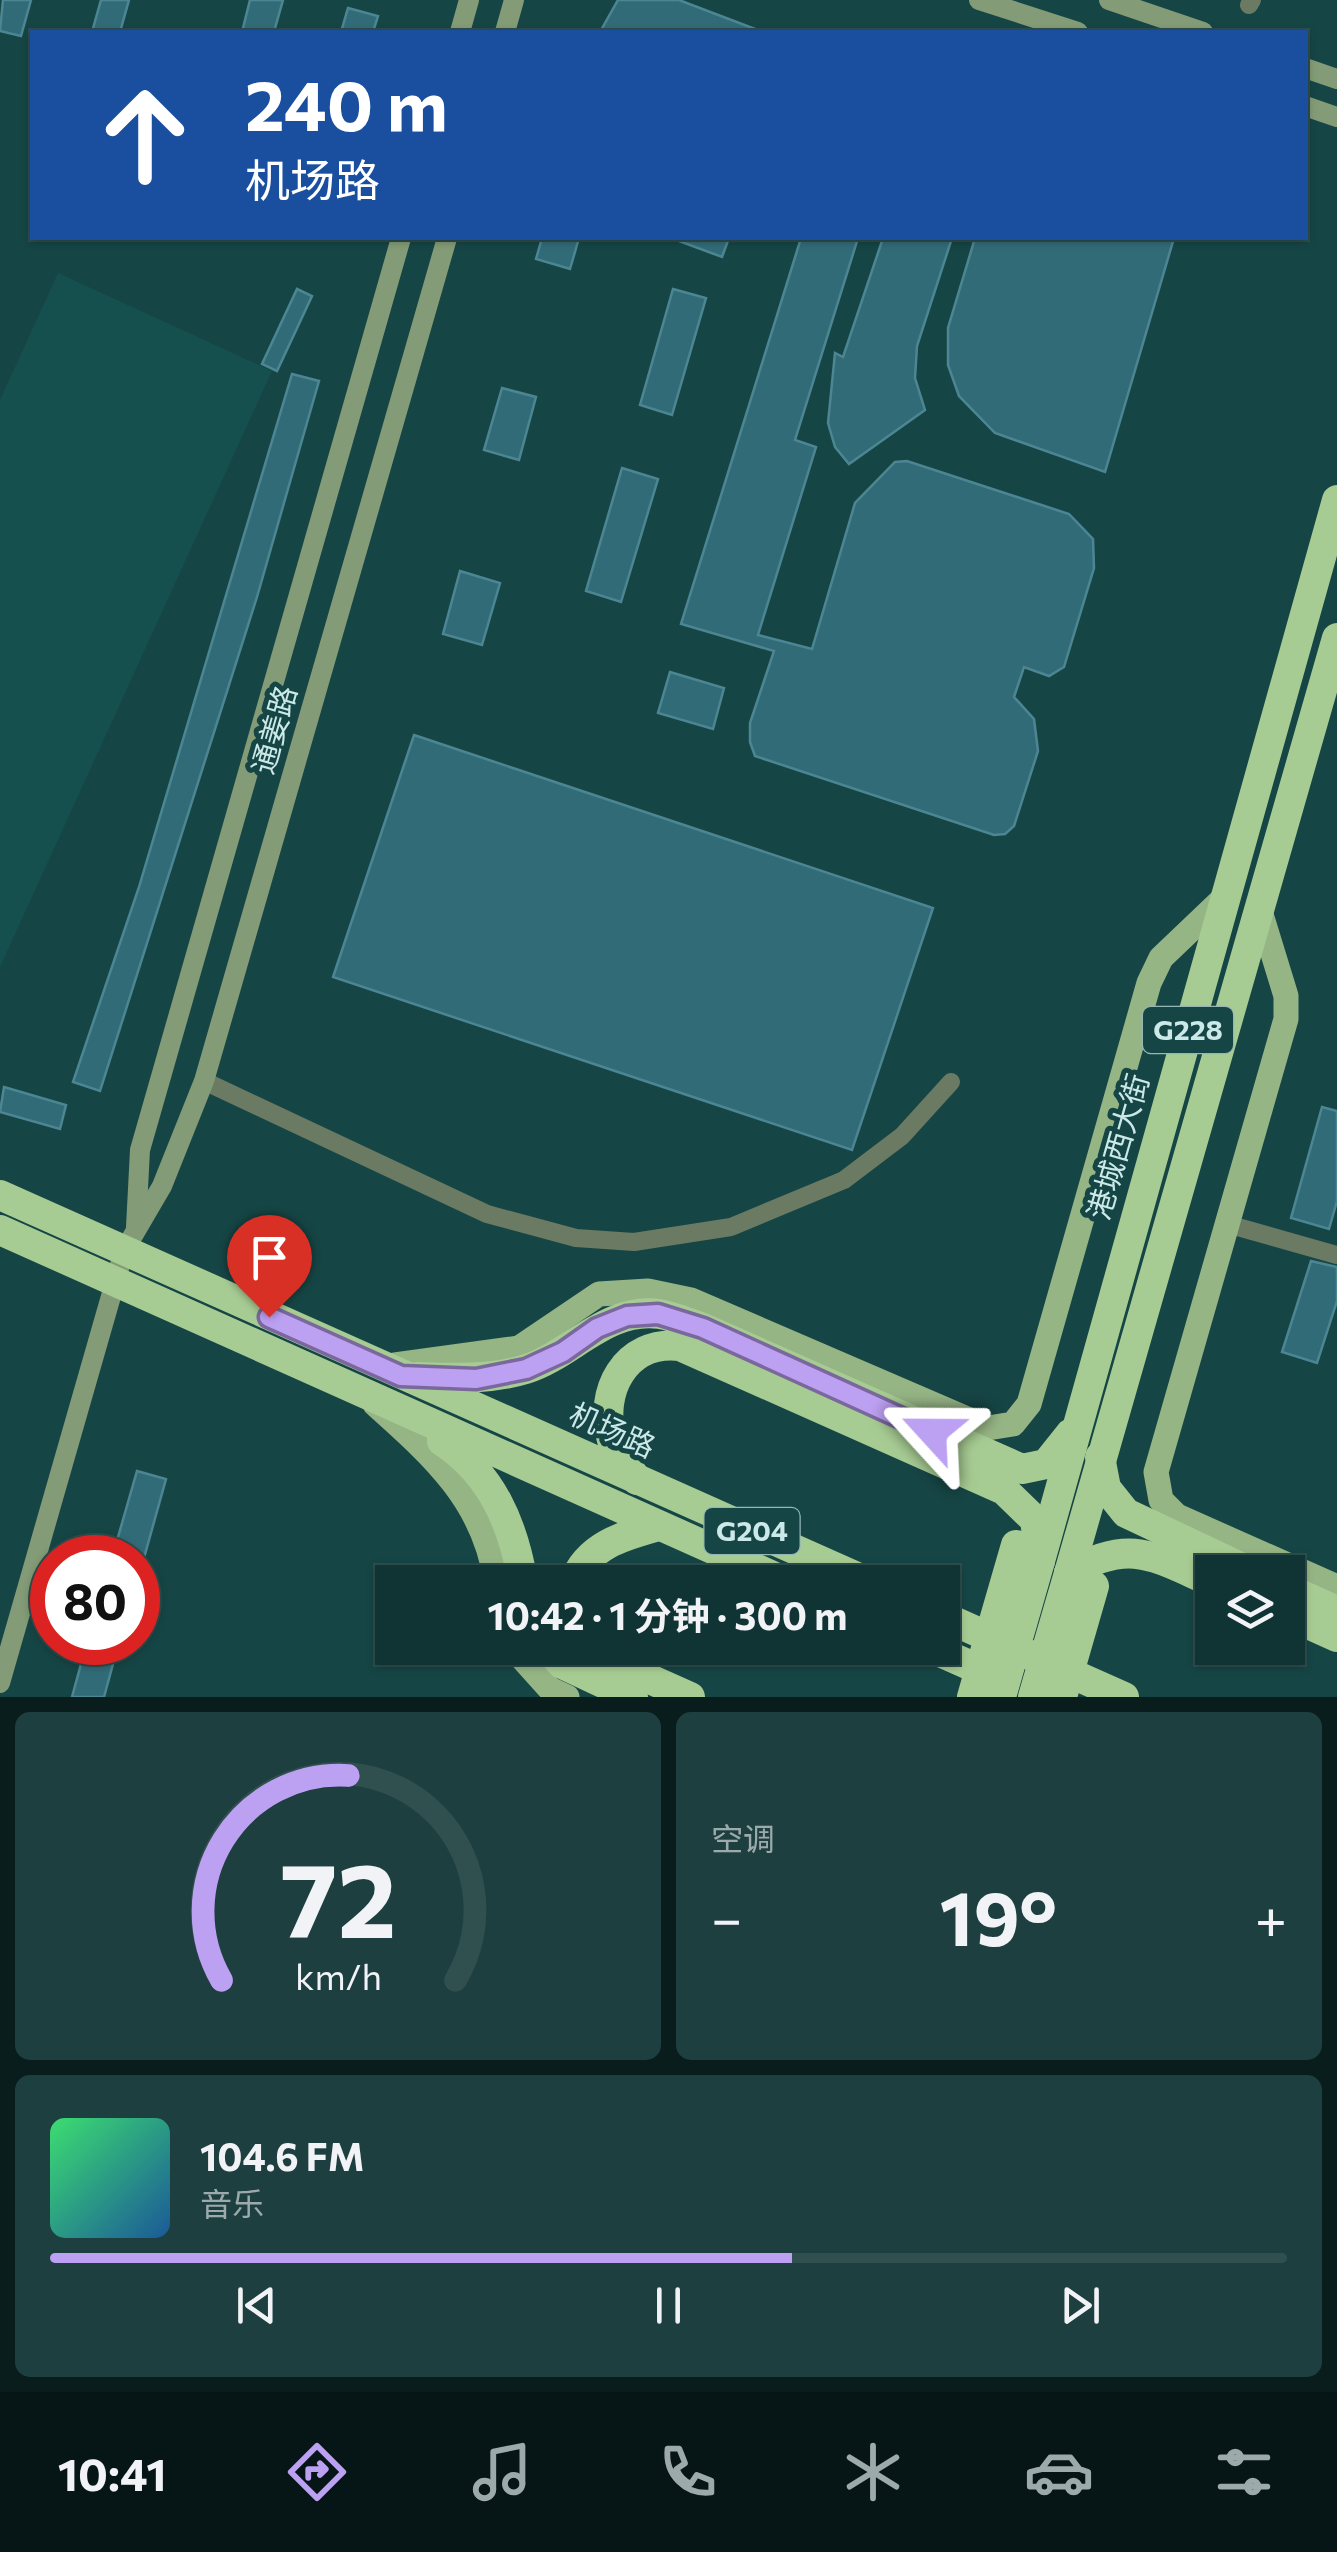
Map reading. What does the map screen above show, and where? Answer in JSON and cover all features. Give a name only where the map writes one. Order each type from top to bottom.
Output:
[{"type":"highway","name":"港城西大街","points":[[1001,1697],[1028,1553],[1090,1380],[1337,500]]},
{"type":"highway","name":"G228","points":[[1033,1697],[1082,1580],[1100,1457],[1335,655]]},
{"type":"highway","name":"机场路","points":[[0,1196],[130,1240],[389,1371],[830,1565]]},
{"type":"highway","name":"G204","points":[[0,1230],[747,1565]]},
{"type":"highway","points":[[389,1371],[476,1379],[526,1369],[563,1352],[597,1328],[627,1316],[658,1314],[703,1328],[1022,1469],[1046,1464],[1064,1446],[1090,1380]]},
{"type":"highway","points":[[637,1480],[614,1445],[608,1396],[626,1364],[639,1353],[666,1344],[693,1350],[1016,1499],[1035,1520],[1028,1553],[972,1697]]},
{"type":"highway","points":[[377,1400],[463,1455],[496,1494],[518,1565]]},
{"type":"highway","points":[[1100,1457],[1106,1488],[1126,1512],[1216,1555]]},
{"type":"highway","points":[[581,1565],[604,1545],[659,1526]]},
{"type":"highway","points":[[1062,1697],[1082,1580],[1111,1553],[1147,1554],[1195,1575]]},
{"type":"highway","points":[[1305,1597],[1337,1611]]},
{"type":"highway","points":[[1305,1622],[1337,1636]]},
{"type":"highway","points":[[960,1624],[1124,1697]]},
{"type":"highway","points":[[960,1661],[1041,1697]]},
{"type":"highway","points":[[564,1665],[633,1697]]},
{"type":"highway","points":[[618,1665],[690,1697]]},
{"type":"main road","points":[[389,1371],[520,1348],[599,1294],[648,1291],[691,1300],[988,1428],[1012,1424],[1029,1404],[1149,983],[1161,958],[1226,896]]},
{"type":"main road","points":[[1259,908],[1286,996],[1286,1018],[1156,1472],[1156,1488],[1177,1516],[1337,1586]]},
{"type":"main road","points":[[377,1400],[438,1461],[476,1512],[493,1565]]},
{"type":"main road","points":[[524,1665],[550,1689],[568,1697]]},
{"type":"street","points":[[461,30],[469,0]]},
{"type":"street","points":[[506,30],[514,0]]},
{"type":"street","points":[[979,0],[1072,30]]},
{"type":"street","points":[[1109,0],[1161,8],[1200,30]]},
{"type":"street","points":[[1308,69],[1337,79]]},
{"type":"street","points":[[1308,107],[1337,117]]},
{"type":"street","name":"通姜路","points":[[130,1240],[140,1150],[400,240]]},
{"type":"street","name":"通姜路","points":[[130,1240],[162,1186],[204,1080],[445,240]]},
{"type":"street","points":[[204,1080],[487,1214],[576,1238],[634,1242],[731,1227],[844,1180],[902,1136],[951,1082]]},
{"type":"street","points":[[1227,1224],[1337,1254]]},
{"type":"street","points":[[0,1683],[114,1282],[130,1240]]},
{"type":"shaded area","points":[[58,273],[272,371],[0,967],[0,400]]},
{"type":"building","points":[[3,0],[31,0],[21,36],[0,31]]},
{"type":"building","points":[[101,0],[129,0],[121,30],[93,30]]},
{"type":"building","points":[[250,0],[283,0],[275,30],[242,30]]},
{"type":"building","points":[[618,0],[679,0],[758,30],[601,30]]},
{"type":"building","points":[[348,8],[378,16],[374,30],[342,30]]},
{"type":"building","points":[[541,240],[578,240],[570,269],[536,259]]},
{"type":"building","points":[[676,240],[728,240],[722,257]]},
{"type":"building","points":[[800,240],[857,240],[795,440],[816,447],[758,635],[812,649],[855,503],[895,462],[907,461],[1069,514],[1093,539],[1094,568],[1064,667],[1049,676],[1024,667],[1014,697],[1034,719],[1038,751],[1014,826],[1005,834],[994,835],[755,756],[750,723],[774,651],[681,624]]},
{"type":"building","points":[[882,240],[951,240],[917,346],[915,378],[925,410],[849,464],[835,447],[828,423],[835,353],[843,357]]},
{"type":"building","points":[[974,240],[1173,240],[1105,472],[995,433],[959,396],[948,365],[948,328]]},
{"type":"building","points":[[297,289],[312,296],[277,371],[262,364]]},
{"type":"building","points":[[673,289],[706,298],[672,415],[640,405]]},
{"type":"building","points":[[292,374],[319,381],[257,597],[100,1091],[73,1082],[139,887]]},
{"type":"building","points":[[502,388],[536,397],[519,460],[484,450]]},
{"type":"building","points":[[622,468],[658,479],[621,602],[586,591]]},
{"type":"building","points":[[460,571],[500,583],[482,645],[443,634]]},
{"type":"building","points":[[670,672],[724,688],[713,729],[658,713]]},
{"type":"building","points":[[414,735],[933,908],[852,1150],[333,977]]},
{"type":"building","points":[[4,1087],[66,1105],[60,1129],[0,1112]]},
{"type":"building","points":[[1322,1107],[1337,1111],[1337,1201],[1329,1229],[1291,1218]]},
{"type":"building","points":[[1311,1261],[1337,1267],[1337,1301],[1317,1363],[1282,1352]]},
{"type":"building","points":[[137,1471],[166,1479],[150,1535],[119,1535]]},
{"type":"building","points":[[81,1665],[113,1665],[104,1697],[72,1697]]},
{"type":"route","points":[[269,1317],[401,1376],[476,1379],[526,1369],[563,1352],[597,1328],[627,1316],[658,1314],[703,1328],[932,1432]]}]
